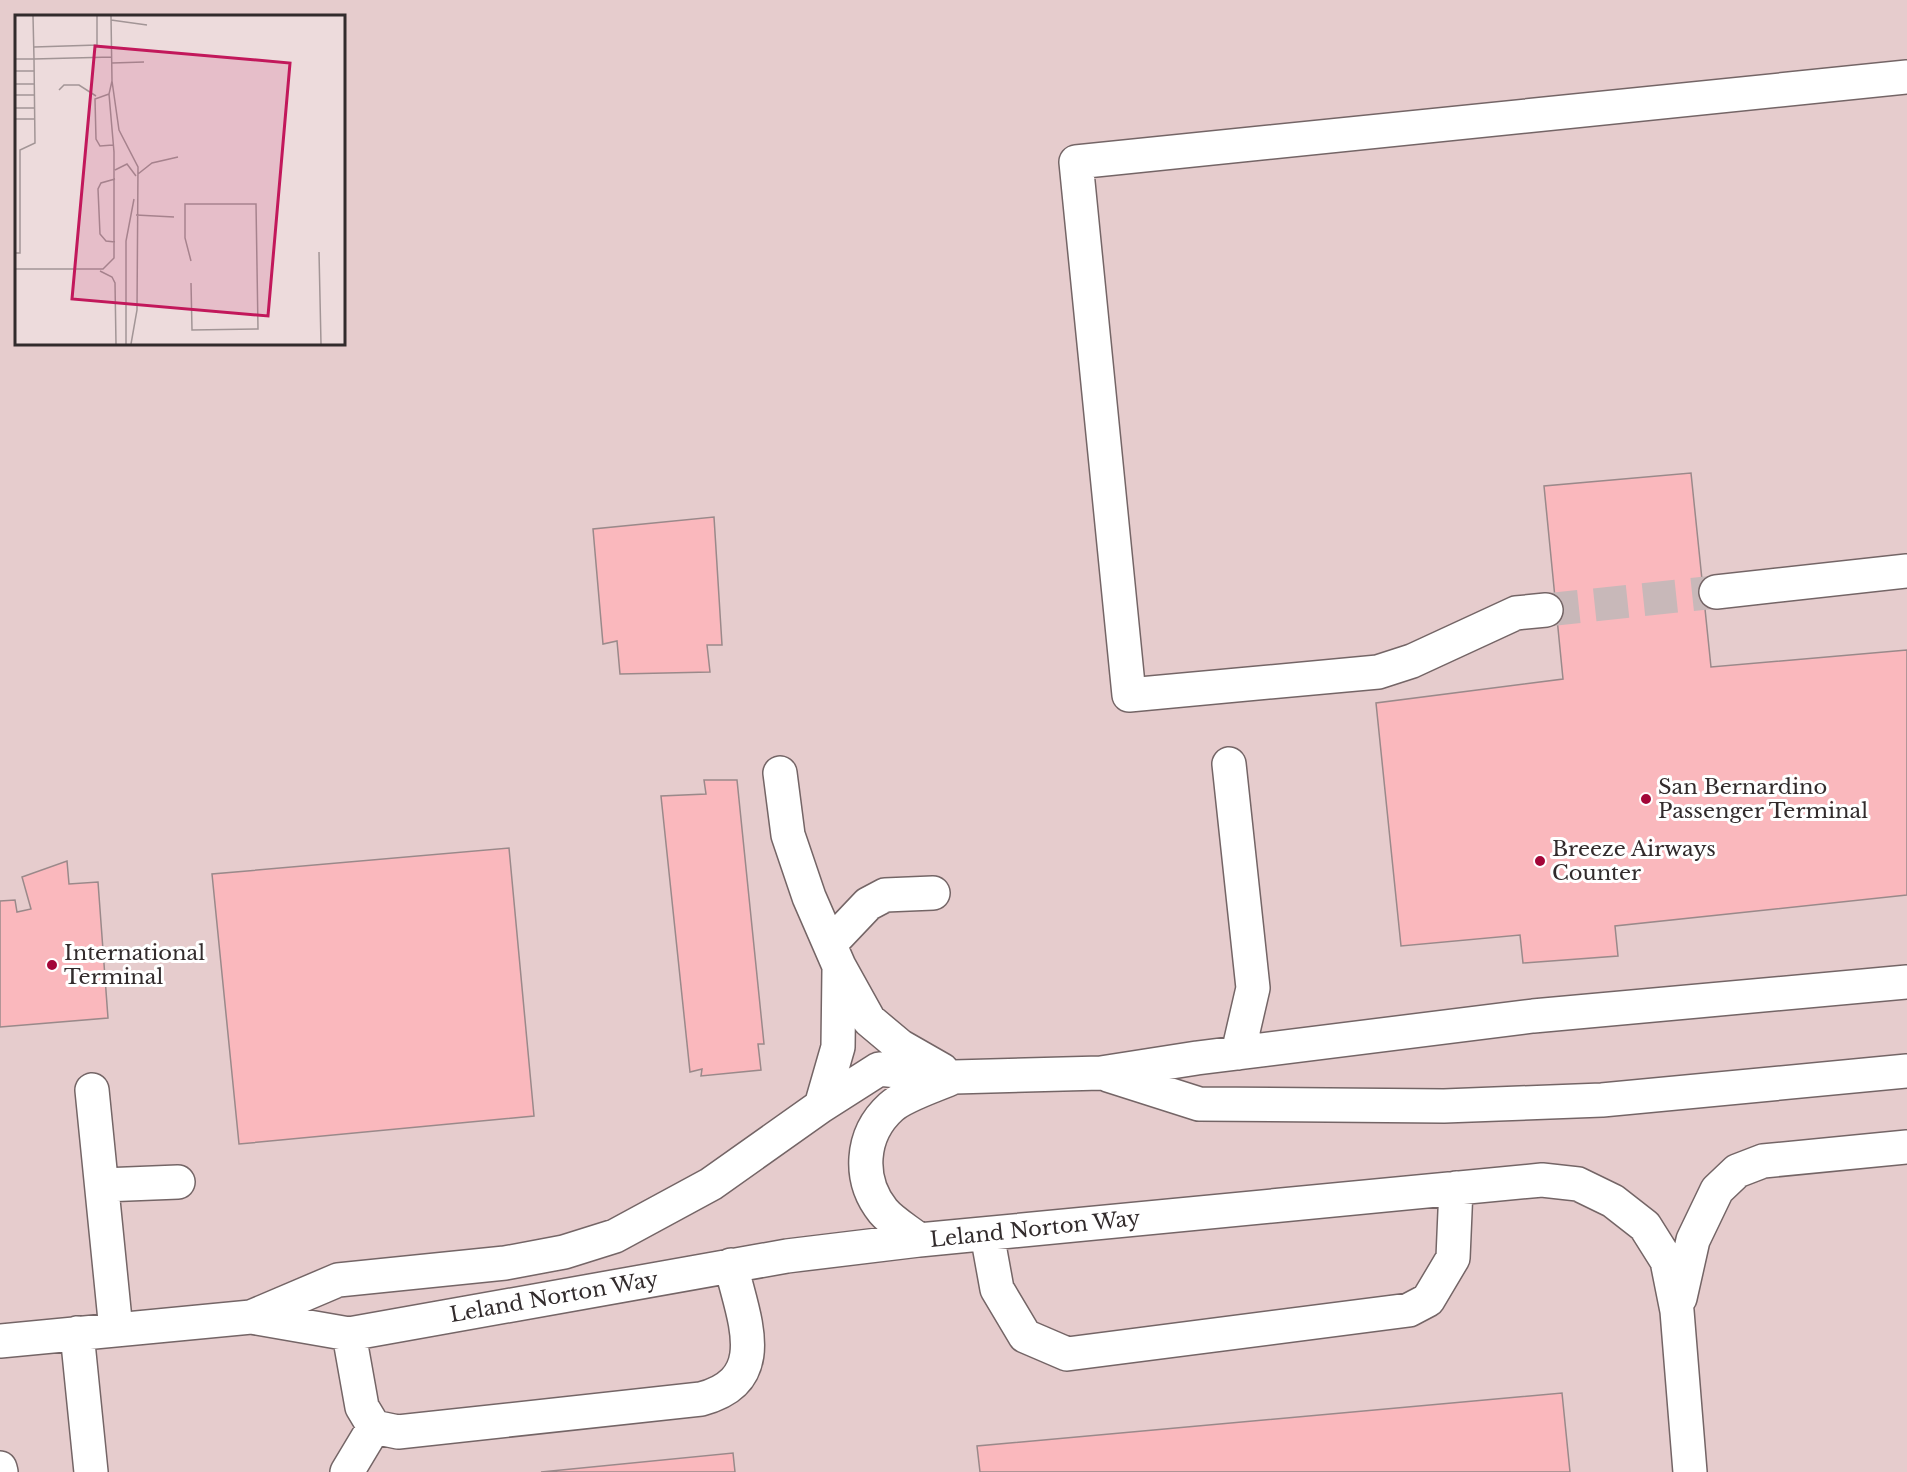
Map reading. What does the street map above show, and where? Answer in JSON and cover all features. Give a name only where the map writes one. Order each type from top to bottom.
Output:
[{"type":"street","points":[[1546,610],[1516,613],[1412,661],[1378,672],[1129,695],[1076,162],[1907,77]]},
{"type":"street","points":[[1716,592],[1907,571]]},
{"type":"street","points":[[1229,764],[1253,988],[1238,1053]]},
{"type":"street","points":[[780,773],[788,835],[809,897],[834,955],[868,1020],[900,1046],[954,1077]]},
{"type":"street","points":[[821,1106],[838,1047],[834,955],[844,926],[868,904],[885,895],[933,893]]},
{"type":"street","points":[[251,1317],[338,1280],[505,1263],[564,1252],[615,1236],[711,1184],[821,1106],[879,1069],[954,1077],[1101,1073],[1238,1053],[1533,1016],[1907,982]]},
{"type":"street","points":[[1101,1073],[1199,1104],[1444,1106],[1602,1100],[1907,1071]]},
{"type":"street","points":[[919,1240],[884,1212],[866,1181],[865,1153],[874,1130],[892,1106],[954,1077]]},
{"type":"street","points":[[92,1090],[116,1330]]},
{"type":"street","points":[[1690,1472],[1677,1311],[1693,1240],[1717,1190],[1737,1171],[1763,1161],[1907,1147]]},
{"type":"street","name":"Leland Norton Way","points":[[0,1341],[251,1317],[349,1334],[730,1265],[919,1240],[1542,1180],[1578,1184],[1613,1201],[1645,1226],[1667,1261],[1677,1311]]},
{"type":"street","points":[[103,1185],[178,1182]]},
{"type":"street","points":[[987,1234],[997,1289],[1025,1336],[1067,1354],[1409,1310],[1428,1300],[1454,1258],[1456,1188]]},
{"type":"street","points":[[349,1334],[362,1407],[374,1427],[398,1432],[701,1399],[716,1395],[735,1384],[746,1366],[748,1344],[730,1265]]},
{"type":"street","points":[[77,1334],[91,1472]]},
{"type":"street","points":[[348,1472],[374,1427]]},
{"type":"shaded area","points":[[0,0],[1907,0],[1907,1472],[0,1472]]},
{"type":"building","name":"San Bernardino Passenger Terminal","points":[[1691,473],[1711,667],[1907,650],[1907,895],[1615,926],[1618,956],[1523,963],[1520,935],[1401,946],[1376,703],[1563,679],[1544,486]]},
{"type":"building","points":[[714,517],[722,645],[707,645],[710,672],[620,674],[617,641],[603,644],[593,529]]},
{"type":"building","points":[[704,780],[737,780],[764,1044],[758,1044],[761,1070],[701,1076],[702,1069],[690,1072],[661,796],[706,794]]},
{"type":"building","points":[[509,848],[534,1116],[239,1144],[212,874]]},
{"type":"building","name":"International Terminal","points":[[67,861],[69,884],[98,882],[108,1018],[0,1027],[0,901],[15,900],[17,912],[31,909],[22,877]]},
{"type":"building","points":[[1562,1393],[1570,1472],[980,1472],[977,1446]]},
{"type":"building","points":[[733,1453],[735,1472],[541,1472]]},
{"type":"tunnel","points":[[1546,610],[1716,592]]},
{"type":"place","name":"San Bernardino Passenger Terminal","points":[[1646,799]]},
{"type":"place","name":"Breeze Airways Counter","points":[[1540,861]]},
{"type":"place","name":"International Terminal","points":[[52,965]]}]
